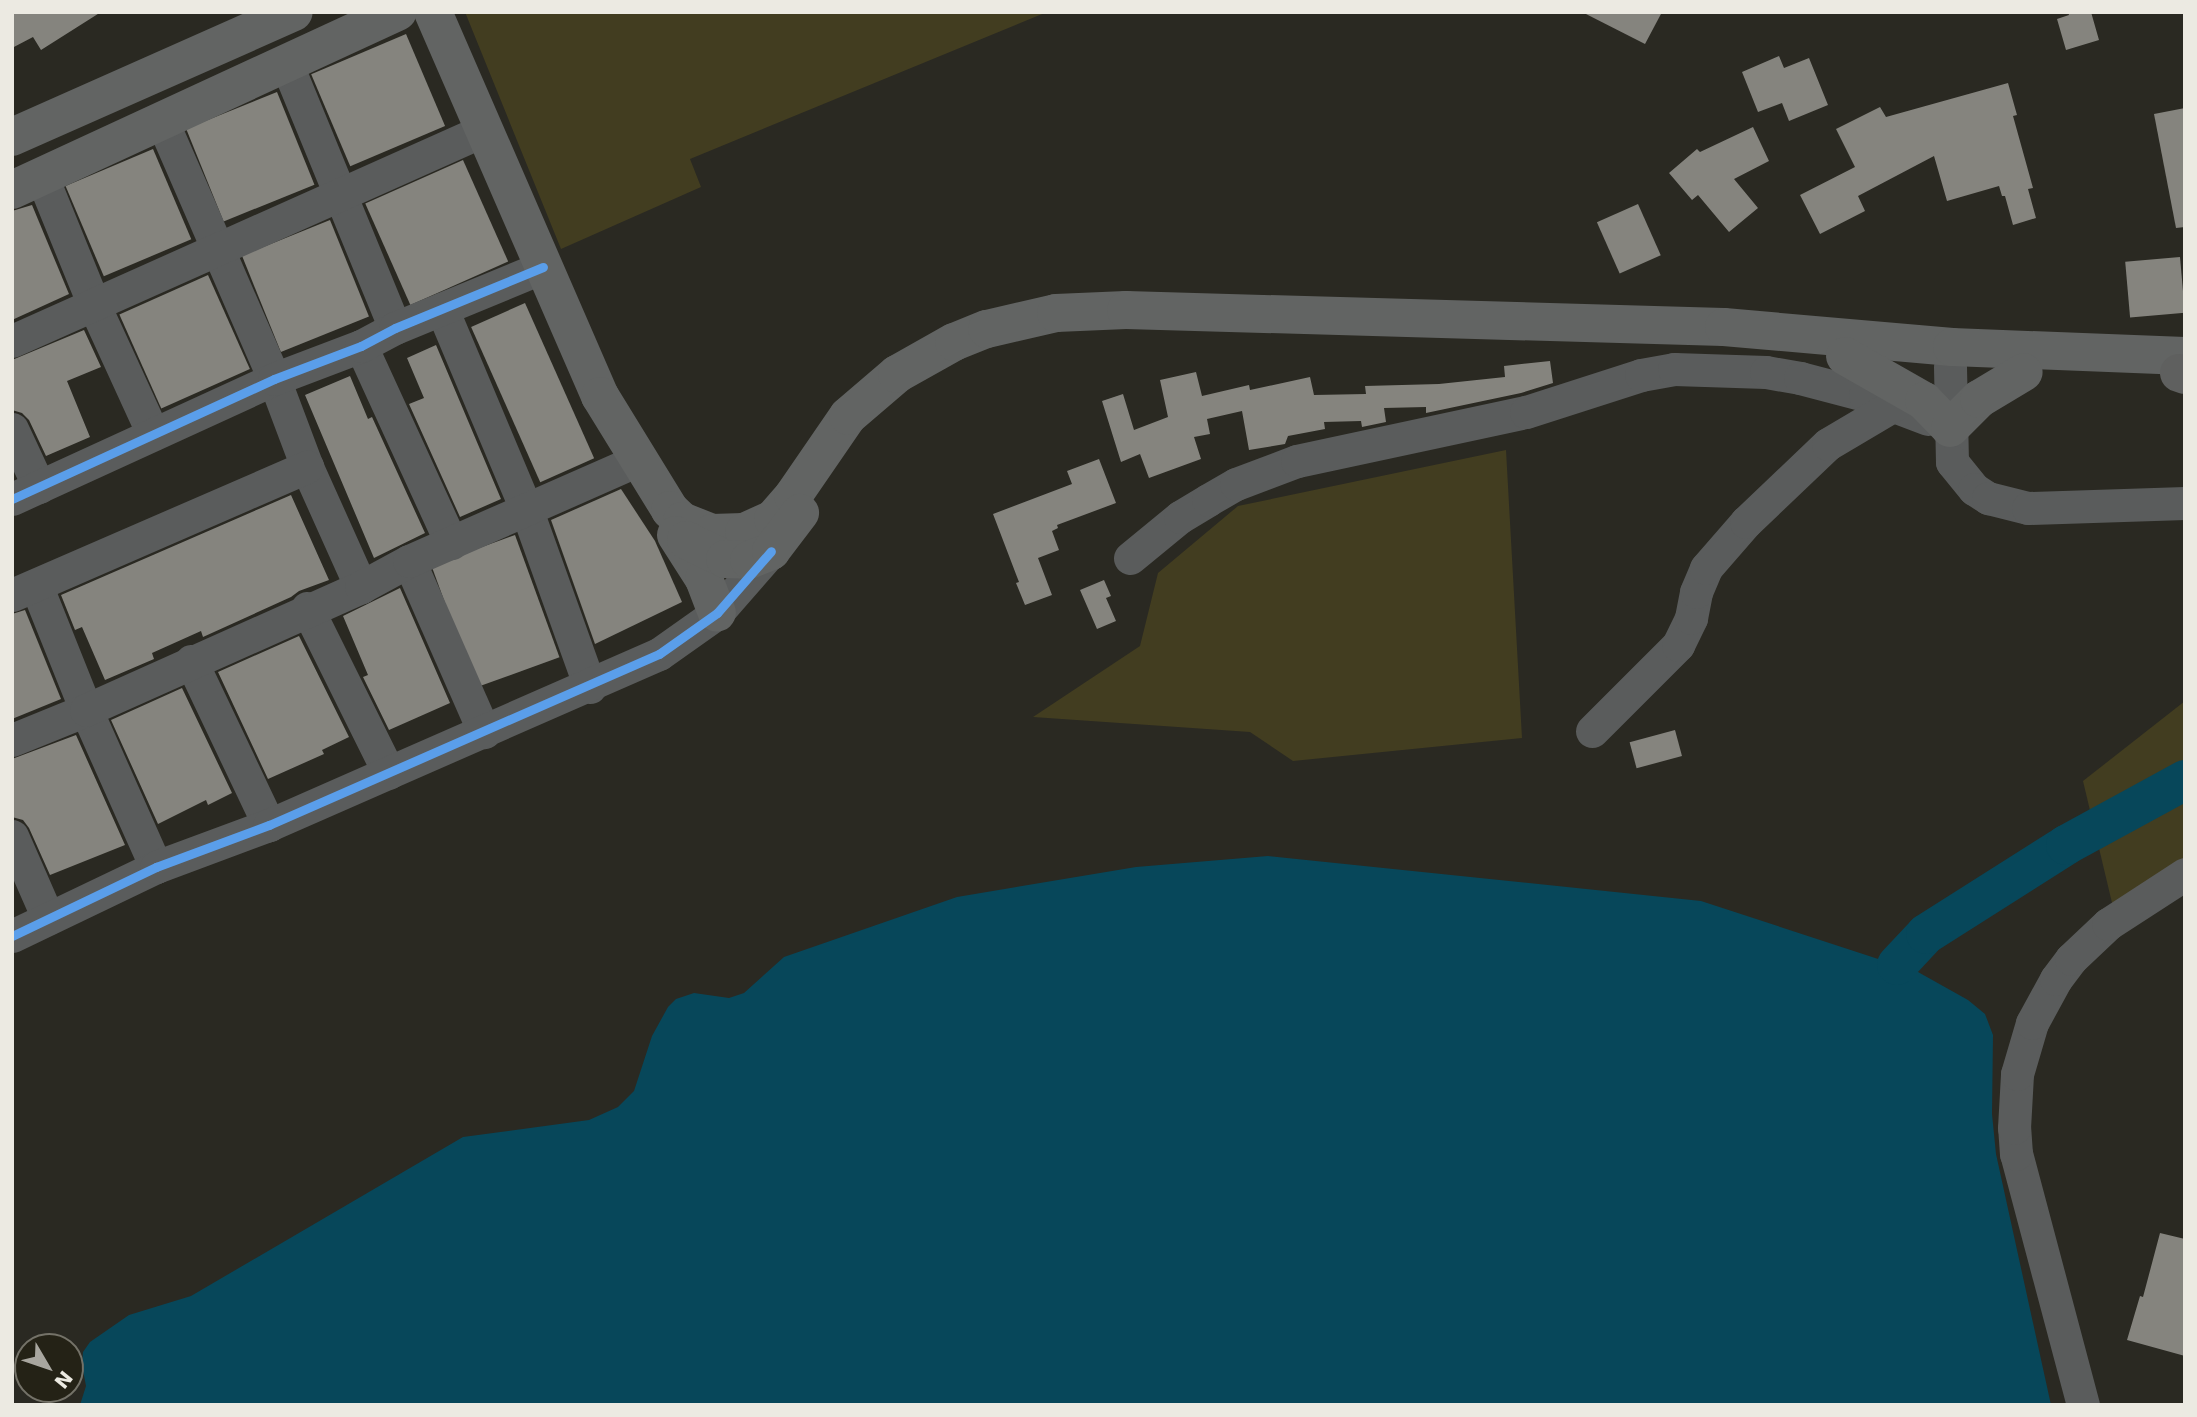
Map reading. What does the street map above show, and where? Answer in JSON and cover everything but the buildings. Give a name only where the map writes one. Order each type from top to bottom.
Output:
[{"type":"main road","points":[[12,138],[294,12]]},
{"type":"main road","points":[[27,183],[398,12]]},
{"type":"main road","points":[[433,12],[482,131],[600,396],[622,467],[644,503],[675,533],[704,550],[737,561],[761,557],[860,425],[895,392],[962,355],[989,344],[1046,329],[1098,324],[1413,336],[1720,342],[1950,367],[2024,372],[2183,369]]},
{"type":"main road","points":[[777,534],[793,496],[848,416],[888,381],[954,342],[987,329],[1056,313],[1126,310],[1724,327],[2183,369]]},
{"type":"main road","points":[[1845,356],[1924,401],[1950,428],[1979,399],[2024,372]]},
{"type":"main road","points":[[600,396],[660,498],[682,521],[704,531],[728,534],[759,527],[777,534]]},
{"type":"main road","points":[[675,533],[704,579],[717,613]]},
{"type":"street","points":[[287,65],[395,328]]},
{"type":"street","points":[[162,121],[219,247],[307,467],[361,587]]},
{"type":"street","points":[[12,341],[482,131]]},
{"type":"street","points":[[27,183],[94,305],[153,434]]},
{"type":"street","points":[[12,429],[26,493],[274,379],[361,346],[395,328],[543,267]]},
{"type":"street","points":[[442,309],[527,511],[590,687]]},
{"type":"street","points":[[361,346],[451,543]]},
{"type":"street","points":[[1950,367],[1952,462],[1973,489],[2000,504],[2028,508],[2185,503]]},
{"type":"street","points":[[1130,558],[1180,517],[1208,500],[1276,468],[1297,461],[1525,412],[1641,375],[1674,369],[1766,372],[1835,386],[1894,405],[1950,428]]},
{"type":"street","points":[[1592,731],[1674,651],[1686,632],[1706,568],[1746,522],[1828,444],[1894,405]]},
{"type":"street","points":[[156,867],[86,710],[24,590],[307,467]]},
{"type":"street","points":[[12,740],[86,710],[307,608],[361,587],[410,561],[622,467]]},
{"type":"street","points":[[12,936],[156,867],[269,825],[590,687],[659,654],[717,613],[777,534]]},
{"type":"street","points":[[410,561],[484,732]]},
{"type":"street","points":[[307,608],[389,773]]},
{"type":"street","points":[[191,661],[269,825]]},
{"type":"street","points":[[12,836],[48,918]]},
{"type":"street","points":[[2082,1405],[2016,1154],[2014,1114],[2017,1074],[2032,1023],[2043,1000],[2071,959],[2108,924],[2185,874]]},
{"type":"shaded area","points":[[465,12],[1047,12],[690,159],[701,187],[561,249]]},
{"type":"shaded area","points":[[1506,450],[1522,738],[1293,761],[1250,732],[1033,717],[1140,646],[1158,573],[1238,506]]},
{"type":"shaded area","points":[[2185,701],[2185,859],[2113,907],[2083,781]]},
{"type":"water","points":[[1268,856],[1701,901],[1918,972],[1968,1000],[1985,1014],[1993,1035],[1992,1114],[1996,1154],[2051,1405],[80,1405],[84,1403],[86,1386],[84,1351],[90,1342],[129,1315],[191,1296],[463,1137],[589,1120],[618,1107],[634,1091],[652,1036],[668,1007],[676,999],[694,993],[729,998],[744,993],[784,957],[957,897],[1136,867]]},
{"type":"waterway","points":[[1897,965],[1926,934],[2066,845],[2185,780]]},
{"type":"cycle path","points":[[12,499],[274,379],[361,346],[395,328],[543,267]]},
{"type":"cycle path","points":[[12,936],[156,867],[269,825],[659,654],[717,613],[771,551]]}]
